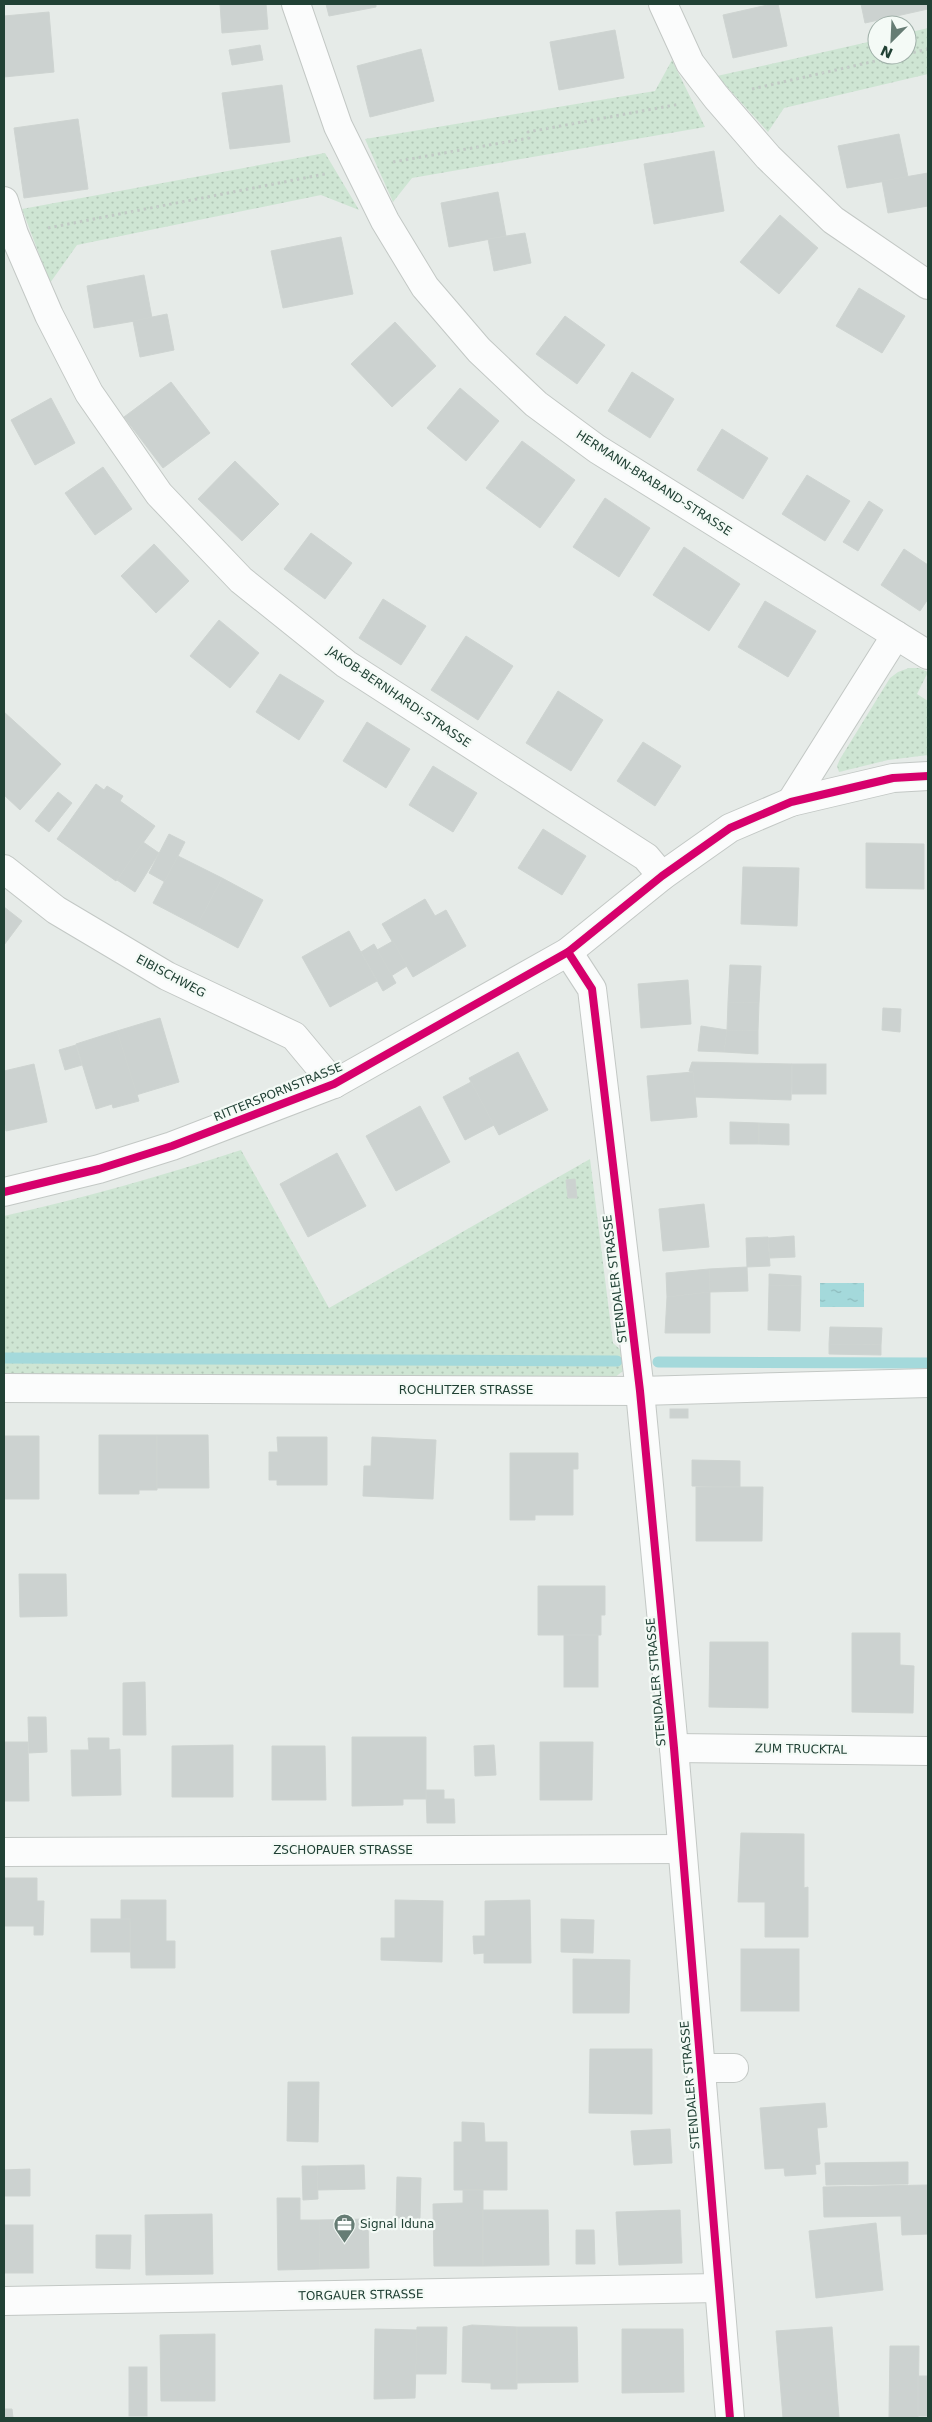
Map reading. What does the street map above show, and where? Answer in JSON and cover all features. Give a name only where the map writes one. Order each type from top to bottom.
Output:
[{"type":"street","name":"HERMANN-BRABAND-STRASSE","points":[[296,4],[338,126],[384,221],[425,287],[480,350],[536,404],[598,449],[928,655]]},
{"type":"street","points":[[663,4],[690,63],[716,97],[768,157],[833,220],[928,285]]},
{"type":"street","name":"JAKOB-BERNHARDI-STRASSE","points":[[4,202],[14,234],[49,315],[89,393],[159,494],[241,580],[346,664],[646,857],[662,876]]},
{"type":"street","points":[[791,802],[896,635]]},
{"type":"street","name":"RITTERSPORNSTRASSE","points":[[4,1192],[99,1169],[172,1146],[334,1084],[568,952],[662,876],[730,828],[791,802],[893,778],[928,776]]},
{"type":"street","name":"EIBISCHWEG","points":[[4,869],[56,910],[159,972],[294,1036],[334,1084]]},
{"type":"street","name":"STENDALER STRASSE","points":[[568,952],[592,989],[640,1391],[674,1748],[730,2418]]},
{"type":"street","name":"ROCHLITZER STRASSE","points":[[4,1388],[640,1391],[928,1383]]},
{"type":"street","name":"ZUM TRUCKTAL","points":[[674,1748],[928,1750]]},
{"type":"street","name":"ZSCHOPAUER STRASSE","points":[[4,1852],[682,1849]]},
{"type":"street","points":[[700,2068],[734,2068]]},
{"type":"street","name":"TORGAUER STRASSE","points":[[4,2301],[719,2288]]},
{"type":"path","points":[[529,138],[528,132],[716,97],[867,63]]},
{"type":"path","points":[[14,234],[187,202],[187,199]]},
{"type":"green space","points":[[928,28],[928,74],[784,108],[768,132],[717,76],[867,42],[867,65],[917,65],[917,31]]},
{"type":"green space","points":[[672,60],[705,127],[412,178],[393,202],[365,139],[655,91]]},
{"type":"green space","points":[[325,153],[359,210],[321,195],[77,245],[50,283],[22,209]]},
{"type":"green space","points":[[909,668],[919,668],[928,672],[917,694],[928,701],[928,755],[888,760],[839,772],[837,766],[840,759],[890,678],[898,672]]},
{"type":"green space","points":[[241,1150],[329,1308],[590,1159],[613,1343],[621,1350],[623,1371],[614,1378],[4,1375],[4,1216],[123,1186]]},
{"type":"water","points":[[820,1283],[864,1283],[864,1307],[820,1307]]},
{"type":"building","points":[[220,4],[266,4],[268,29],[222,33]]},
{"type":"building","points":[[326,4],[376,4],[376,7],[329,16]]},
{"type":"building","points":[[778,4],[787,46],[733,58],[723,15]]},
{"type":"building","points":[[861,4],[928,4],[928,9],[901,15],[867,15],[867,23],[865,23]]},
{"type":"building","points":[[49,12],[54,72],[4,77],[4,16]]},
{"type":"building","points":[[615,30],[624,78],[559,90],[550,42]]},
{"type":"building","points":[[260,45],[263,60],[232,65],[229,50]]},
{"type":"building","points":[[421,49],[434,101],[370,117],[357,66]]},
{"type":"building","points":[[282,85],[290,142],[230,149],[222,93]]},
{"type":"building","points":[[78,119],[88,189],[24,198],[14,128]]},
{"type":"building","points":[[899,134],[908,177],[847,188],[838,146]]},
{"type":"building","points":[[714,151],[724,211],[654,224],[644,164]]},
{"type":"building","points":[[928,173],[928,206],[888,213],[882,181]]},
{"type":"building","points":[[498,192],[506,236],[449,247],[441,203]]},
{"type":"building","points":[[780,215],[818,248],[779,294],[740,262]]},
{"type":"building","points":[[525,233],[531,263],[494,271],[488,239]]},
{"type":"building","points":[[341,237],[353,294],[283,308],[271,251]]},
{"type":"building","points":[[144,275],[152,318],[94,328],[87,286]]},
{"type":"building","points":[[859,288],[905,316],[882,353],[836,326]]},
{"type":"building","points":[[167,314],[174,350],[140,357],[133,321]]},
{"type":"building","points":[[565,316],[605,345],[577,384],[536,354]]},
{"type":"building","points":[[395,322],[436,366],[392,407],[351,364]]},
{"type":"building","points":[[632,372],[674,399],[650,438],[608,411]]},
{"type":"building","points":[[171,382],[210,433],[163,468],[124,417]]},
{"type":"building","points":[[460,388],[499,421],[466,461],[427,428]]},
{"type":"building","points":[[51,398],[75,443],[35,465],[11,420]]},
{"type":"building","points":[[722,429],[768,458],[743,499],[697,470]]},
{"type":"building","points":[[522,441],[575,480],[540,528],[486,488]]},
{"type":"building","points":[[235,461],[279,504],[242,541],[198,499]]},
{"type":"building","points":[[103,467],[132,509],[95,535],[65,493]]},
{"type":"building","points":[[807,475],[850,501],[825,541],[782,514]]},
{"type":"building","points":[[605,498],[650,528],[619,577],[573,547]]},
{"type":"building","points":[[869,501],[883,510],[858,551],[843,542]]},
{"type":"building","points":[[311,533],[352,563],[325,599],[284,569]]},
{"type":"building","points":[[154,544],[189,581],[156,613],[121,576]]},
{"type":"building","points":[[684,547],[740,584],[709,631],[653,595]]},
{"type":"building","points":[[904,549],[928,565],[928,599],[920,611],[881,585]]},
{"type":"building","points":[[383,599],[426,626],[401,665],[359,638]]},
{"type":"building","points":[[765,601],[816,631],[788,677],[738,647]]},
{"type":"building","points":[[219,620],[259,653],[230,688],[190,656]]},
{"type":"building","points":[[466,636],[513,666],[478,720],[431,690]]},
{"type":"building","points":[[280,674],[324,701],[299,740],[256,712]]},
{"type":"building","points":[[558,691],[603,720],[571,771],[526,743]]},
{"type":"building","points":[[4,712],[61,764],[20,810],[4,795]]},
{"type":"building","points":[[367,722],[410,749],[386,788],[343,761]]},
{"type":"building","points":[[643,742],[681,766],[655,806],[617,781]]},
{"type":"building","points":[[433,766],[477,793],[453,832],[409,805]]},
{"type":"building","points":[[96,784],[104,790],[107,786],[123,796],[120,801],[155,826],[116,881],[57,839]]},
{"type":"building","points":[[58,792],[72,803],[49,832],[35,821]]},
{"type":"building","points":[[543,829],[586,856],[562,895],[518,868]]},
{"type":"building","points":[[169,834],[185,842],[165,882],[149,873]]},
{"type":"building","points":[[143,842],[159,853],[135,892],[117,880]]},
{"type":"building","points":[[866,843],[924,844],[924,889],[866,888]]},
{"type":"building","points":[[178,856],[222,878],[197,926],[153,903]]},
{"type":"building","points":[[743,867],[799,868],[797,926],[741,924]]},
{"type":"building","points":[[222,878],[263,900],[238,948],[197,926]]},
{"type":"building","points":[[425,899],[435,916],[446,910],[466,946],[413,977],[382,924]]},
{"type":"building","points":[[4,907],[22,921],[4,945]]},
{"type":"building","points":[[349,931],[377,981],[330,1007],[302,957]]},
{"type":"building","points":[[393,941],[407,966],[391,976],[377,950]]},
{"type":"building","points":[[374,944],[396,983],[383,991],[361,952]]},
{"type":"building","points":[[730,965],[761,966],[759,1003],[728,1002]]},
{"type":"building","points":[[688,980],[691,1024],[641,1028],[638,984]]},
{"type":"building","points":[[728,1002],[759,1003],[758,1031],[727,1030]]},
{"type":"building","points":[[883,1008],[901,1009],[900,1032],[882,1030]]},
{"type":"building","points":[[160,1018],[179,1082],[136,1095],[117,1031]]},
{"type":"building","points":[[701,1026],[727,1030],[724,1052],[698,1051]]},
{"type":"building","points":[[727,1030],[758,1031],[758,1054],[724,1052]]},
{"type":"building","points":[[117,1031],[139,1101],[113,1108],[112,1104],[96,1109],[76,1044]]},
{"type":"building","points":[[76,1045],[82,1065],[65,1070],[59,1050]]},
{"type":"building","points":[[518,1052],[548,1110],[499,1135],[469,1078]]},
{"type":"building","points":[[692,1062],[792,1064],[791,1100],[695,1097],[693,1072],[689,1071]]},
{"type":"building","points":[[34,1064],[47,1122],[6,1131],[4,1118],[4,1071]]},
{"type":"building","points":[[792,1064],[826,1064],[826,1094],[792,1094]]},
{"type":"building","points":[[693,1072],[697,1117],[651,1121],[647,1076]]},
{"type":"building","points":[[471,1082],[494,1125],[465,1140],[443,1097]]},
{"type":"building","points":[[420,1106],[450,1162],[396,1191],[366,1136]]},
{"type":"building","points":[[730,1122],[759,1123],[759,1144],[730,1144]]},
{"type":"building","points":[[759,1123],[789,1124],[789,1145],[759,1144]]},
{"type":"building","points":[[337,1153],[366,1206],[308,1237],[280,1184]]},
{"type":"building","points":[[575,1179],[577,1198],[568,1198],[566,1180]]},
{"type":"building","points":[[704,1204],[709,1247],[663,1251],[659,1209]]},
{"type":"building","points":[[794,1236],[795,1257],[770,1258],[768,1238]]},
{"type":"building","points":[[768,1237],[770,1266],[747,1267],[746,1238]]},
{"type":"building","points":[[747,1267],[748,1291],[710,1292],[709,1269]]},
{"type":"building","points":[[709,1269],[710,1292],[667,1297],[666,1273]]},
{"type":"building","points":[[769,1274],[801,1276],[801,1286],[769,1285]]},
{"type":"building","points":[[769,1285],[801,1286],[800,1331],[768,1330]]},
{"type":"building","points":[[710,1292],[710,1333],[665,1333],[667,1297]]},
{"type":"building","points":[[830,1327],[882,1328],[881,1345],[829,1344]]},
{"type":"building","points":[[829,1344],[881,1345],[881,1355],[829,1354]]},
{"type":"building","points":[[670,1409],[688,1409],[688,1418],[670,1418]]},
{"type":"building","points":[[99,1435],[157,1435],[157,1490],[139,1490],[139,1494],[99,1494]]},
{"type":"building","points":[[157,1435],[208,1435],[209,1488],[157,1488]]},
{"type":"building","points":[[4,1436],[39,1436],[39,1499],[4,1499]]},
{"type":"building","points":[[277,1437],[327,1437],[327,1485],[277,1485],[277,1480],[269,1480],[269,1452],[278,1452]]},
{"type":"building","points":[[372,1437],[436,1440],[433,1499],[363,1496],[364,1466],[371,1466]]},
{"type":"building","points":[[510,1453],[578,1453],[578,1469],[573,1469],[573,1515],[535,1515],[535,1520],[510,1520]]},
{"type":"building","points":[[692,1460],[740,1461],[740,1487],[692,1486]]},
{"type":"building","points":[[696,1487],[763,1487],[762,1541],[696,1541]]},
{"type":"building","points":[[19,1574],[66,1574],[67,1616],[20,1617]]},
{"type":"building","points":[[538,1586],[605,1586],[605,1615],[601,1615],[601,1635],[538,1635]]},
{"type":"building","points":[[852,1633],[900,1633],[900,1665],[914,1666],[913,1713],[852,1712]]},
{"type":"building","points":[[564,1635],[598,1635],[598,1687],[564,1687]]},
{"type":"building","points":[[710,1642],[768,1642],[768,1708],[709,1707]]},
{"type":"building","points":[[145,1682],[146,1735],[123,1735],[123,1683]]},
{"type":"building","points":[[28,1717],[46,1717],[47,1752],[29,1753]]},
{"type":"building","points":[[352,1737],[426,1737],[426,1799],[403,1799],[403,1805],[352,1806]]},
{"type":"building","points":[[88,1738],[109,1738],[109,1750],[120,1749],[121,1795],[72,1796],[71,1750],[89,1750]]},
{"type":"building","points":[[4,1742],[28,1742],[29,1801],[4,1801]]},
{"type":"building","points":[[540,1742],[593,1742],[592,1800],[540,1800]]},
{"type":"building","points":[[233,1745],[233,1797],[172,1797],[172,1746]]},
{"type":"building","points":[[494,1745],[496,1775],[475,1776],[474,1746]]},
{"type":"building","points":[[272,1746],[325,1746],[326,1800],[272,1800]]},
{"type":"building","points":[[426,1790],[444,1790],[444,1799],[454,1799],[455,1823],[427,1823]]},
{"type":"building","points":[[741,1833],[804,1834],[804,1888],[808,1887],[808,1937],[765,1937],[765,1902],[738,1902]]},
{"type":"building","points":[[4,1878],[37,1878],[37,1901],[44,1901],[43,1935],[34,1935],[34,1926],[4,1926]]},
{"type":"building","points":[[121,1900],[166,1900],[166,1941],[175,1941],[175,1968],[131,1968],[130,1919],[121,1919]]},
{"type":"building","points":[[395,1900],[443,1901],[442,1962],[381,1960],[381,1938],[395,1938]]},
{"type":"building","points":[[530,1900],[531,1963],[484,1963],[484,1953],[474,1954],[473,1936],[485,1936],[485,1901]]},
{"type":"building","points":[[91,1919],[130,1919],[130,1952],[91,1952]]},
{"type":"building","points":[[561,1919],[594,1920],[593,1953],[561,1952]]},
{"type":"building","points":[[741,1949],[799,1949],[799,2011],[741,2011]]},
{"type":"building","points":[[573,1959],[630,1960],[629,2013],[573,2013]]},
{"type":"building","points":[[590,2049],[652,2049],[652,2114],[589,2113]]},
{"type":"building","points":[[288,2082],[319,2082],[318,2142],[287,2141]]},
{"type":"building","points":[[825,2103],[827,2127],[817,2128],[820,2164],[815,2165],[816,2174],[785,2176],[784,2168],[765,2169],[760,2108]]},
{"type":"building","points":[[462,2122],[484,2123],[485,2142],[507,2142],[507,2190],[454,2190],[454,2142],[462,2142]]},
{"type":"building","points":[[670,2129],[672,2163],[634,2165],[631,2131]]},
{"type":"building","points":[[908,2162],[908,2184],[826,2185],[825,2163]]},
{"type":"building","points":[[364,2165],[365,2189],[318,2190],[317,2166]]},
{"type":"building","points":[[302,2166],[317,2166],[318,2199],[303,2200]]},
{"type":"building","points":[[30,2169],[30,2196],[4,2196],[4,2170]]},
{"type":"building","points":[[397,2177],[421,2178],[420,2218],[396,2218]]},
{"type":"building","points":[[928,2185],[928,2234],[902,2235],[901,2216],[824,2217],[823,2187]]},
{"type":"building","points":[[463,2190],[483,2190],[483,2266],[434,2266],[433,2204],[463,2203]]},
{"type":"building","points":[[277,2198],[300,2198],[300,2220],[319,2220],[320,2269],[278,2270]]},
{"type":"building","points":[[483,2210],[548,2210],[549,2265],[483,2266]]},
{"type":"building","points":[[680,2210],[682,2263],[619,2265],[616,2212]]},
{"type":"building","points":[[212,2214],[213,2274],[146,2275],[145,2215]]},
{"type":"building","points":[[368,2219],[369,2268],[320,2269],[319,2220]]},
{"type":"building","points":[[876,2223],[883,2290],[816,2298],[809,2231]]},
{"type":"building","points":[[4,2225],[33,2225],[33,2273],[4,2273]]},
{"type":"building","points":[[576,2230],[594,2230],[595,2264],[576,2264]]},
{"type":"building","points":[[96,2235],[131,2235],[130,2269],[96,2268]]},
{"type":"building","points":[[472,2325],[517,2327],[517,2389],[491,2389],[491,2383],[462,2382],[463,2327]]},
{"type":"building","points":[[417,2327],[447,2327],[446,2374],[415,2374]]},
{"type":"building","points":[[517,2327],[577,2327],[578,2382],[517,2383]]},
{"type":"building","points":[[832,2327],[839,2418],[783,2418],[776,2331]]},
{"type":"building","points":[[375,2329],[417,2330],[415,2398],[374,2399]]},
{"type":"building","points":[[622,2329],[683,2329],[684,2392],[622,2393]]},
{"type":"building","points":[[215,2334],[215,2401],[161,2401],[160,2335]]},
{"type":"building","points":[[890,2346],[919,2346],[918,2417],[889,2417]]},
{"type":"building","points":[[129,2367],[147,2367],[147,2416],[129,2416]]},
{"type":"building","points":[[918,2376],[928,2376],[928,2416],[918,2416]]},
{"type":"building","points":[[4,2409],[12,2409],[13,2418],[4,2418]]},
{"type":"waterway","points":[[4,1358],[617,1361]]},
{"type":"waterway","points":[[658,1362],[928,1363]]},
{"type":"cycle path","points":[[4,1192],[99,1169],[172,1146],[334,1084],[568,952],[662,876],[730,828],[791,802],[893,778],[928,776]]},
{"type":"cycle path","points":[[568,952],[592,989],[640,1391],[674,1748],[730,2418]]},
{"type":"place","name":"Signal Iduna","points":[[344,2243]]}]
